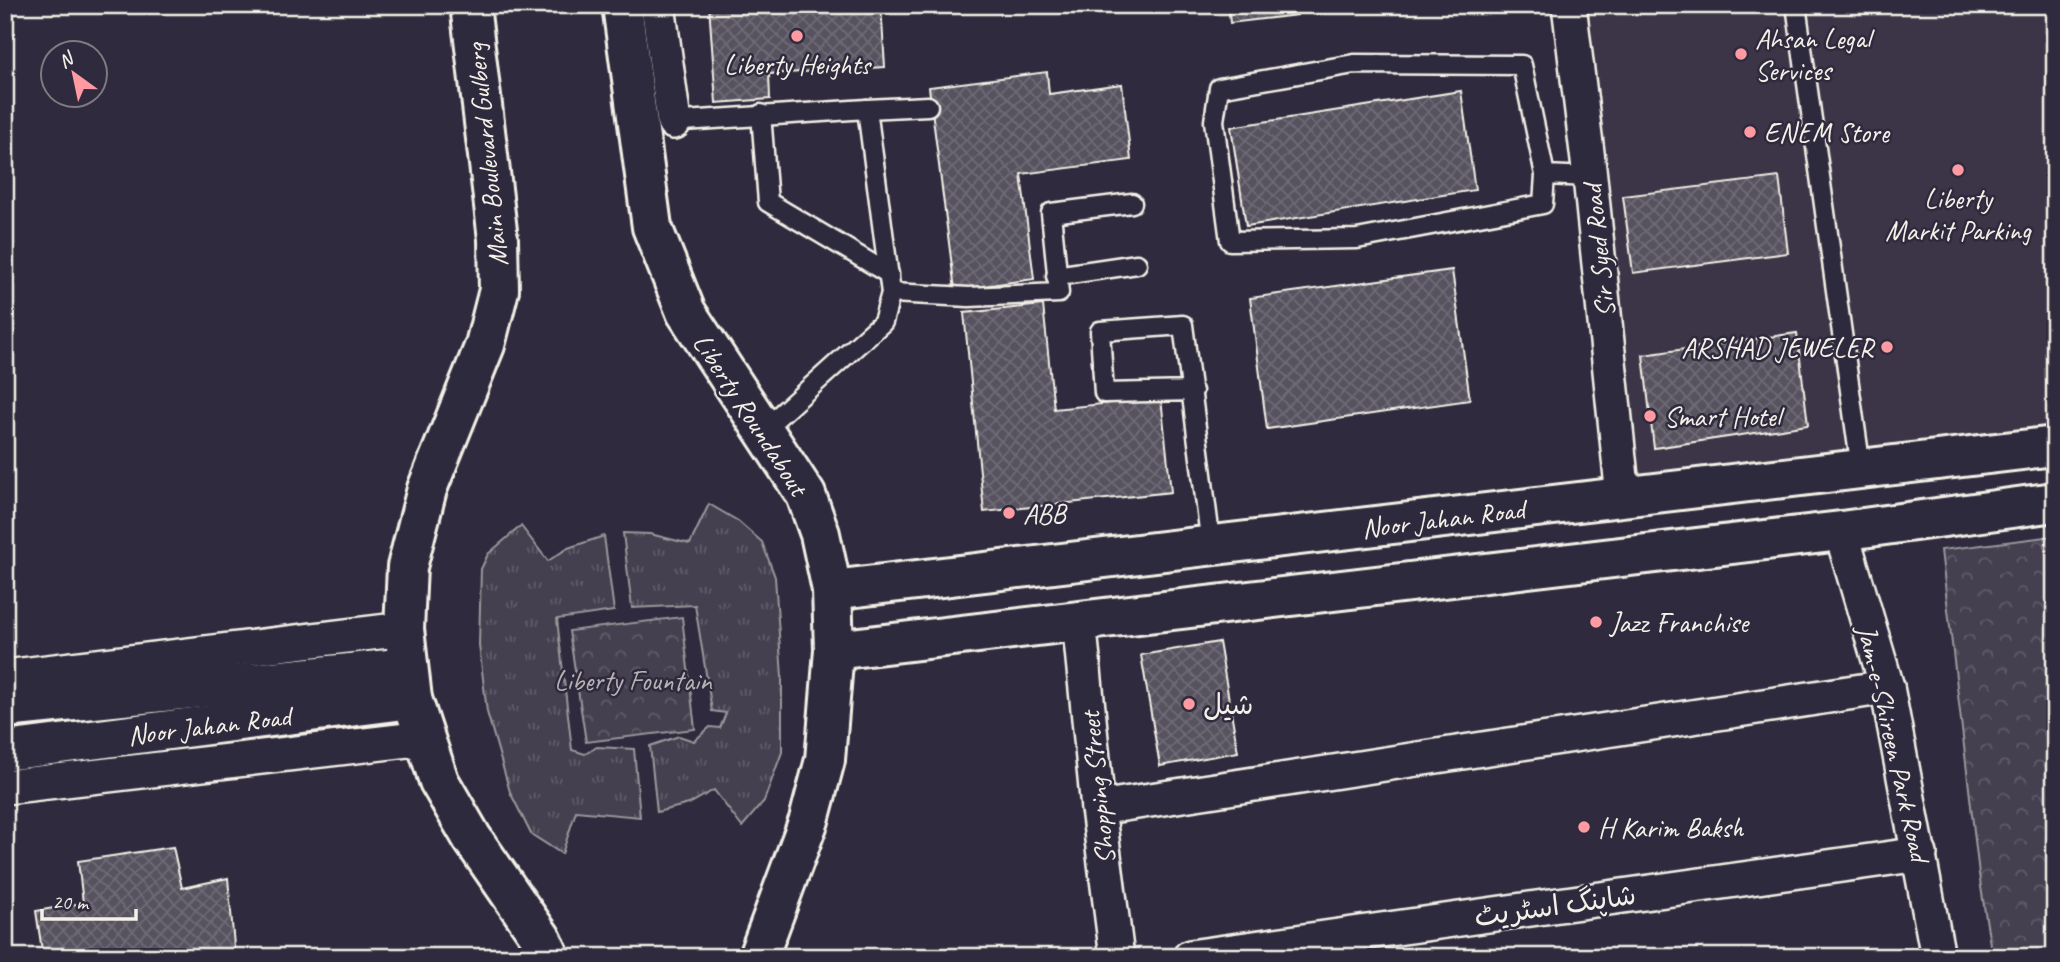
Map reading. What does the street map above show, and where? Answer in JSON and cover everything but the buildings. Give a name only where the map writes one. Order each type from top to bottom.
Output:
[{"type":"street","name":"Main Boulevard Gulberg","points":[[404,629],[407,567],[427,489],[485,345],[499,290],[498,239],[470,5]]},
{"type":"street","points":[[622,5],[637,125]]},
{"type":"street","points":[[658,5],[674,122]]},
{"type":"street","name":"Sir Syed Road","points":[[1569,5],[1590,177],[1623,497]]},
{"type":"street","name":"Liberty Roundabout","points":[[637,125],[652,228],[672,282],[686,312],[806,495],[820,534],[832,590],[834,650],[825,760],[809,820],[761,954]]},
{"type":"street","name":"Noor Jahan Road","points":[[832,590],[2055,446]]},
{"type":"street","name":"Noor Jahan Road","points":[[834,650],[1841,531],[2055,502]]},
{"type":"street","name":"Jam-e-Shireen Park Road","points":[[1841,531],[1887,687],[1938,957]]},
{"type":"street","name":"Shopping Street","points":[[1079,620],[1098,808],[1117,957]]},
{"type":"street","points":[[5,677],[404,629],[410,683],[439,781],[471,838],[541,938],[550,957]]},
{"type":"street","name":"Noor Jahan Road","points":[[5,708],[410,683]]},
{"type":"street","name":"Noor Jahan Road","points":[[5,751],[410,683]]},
{"type":"street","points":[[1098,808],[1887,687]]},
{"type":"street","points":[[5,787],[425,738]]},
{"type":"street","name":"شاپنگ اسٹریٹ","points":[[1190,957],[1920,854]]},
{"type":"lane","points":[[1796,5],[1861,469]]},
{"type":"lane","points":[[1354,64],[1522,65],[1545,175],[1543,204],[1357,239],[1230,241],[1214,121],[1219,88],[1354,64]]},
{"type":"lane","points":[[637,125],[761,114],[928,106]]},
{"type":"lane","points":[[763,430],[883,322],[891,293],[867,109]]},
{"type":"lane","points":[[761,114],[768,202],[889,274]]},
{"type":"lane","points":[[1545,175],[1590,177]]},
{"type":"lane","points":[[891,293],[969,297],[1059,293],[1051,213],[1132,203]]},
{"type":"lane","points":[[1056,276],[1137,264]]},
{"type":"lane","points":[[1193,391],[1104,393],[1100,331],[1183,325],[1193,391],[1210,545]]},
{"type":"shaded area","points":[[1569,5],[2055,5],[2055,441],[1623,497]]},
{"type":"green space","points":[[709,504],[738,521],[762,542],[775,577],[782,677],[782,752],[764,801],[742,827],[714,790],[689,804],[657,812],[650,746],[679,736],[694,741],[710,727],[720,728],[726,713],[712,711],[695,605],[632,608],[623,533],[650,534],[690,544]]},
{"type":"green space","points":[[521,526],[548,561],[568,548],[604,536],[614,611],[557,619],[572,750],[585,754],[597,747],[634,749],[640,817],[576,811],[562,854],[531,834],[510,792],[487,712],[479,645],[481,569],[488,554]]},
{"type":"green space","points":[[2055,536],[2055,957],[1992,957],[1979,874],[1941,550]]},
{"type":"green space","name":"Liberty Fountain","points":[[682,617],[695,729],[586,742],[569,631]]},
{"type":"place","name":"Liberty Heights","points":[[797,36]]},
{"type":"place","name":"Ahsan Legal Services","points":[[1741,54]]},
{"type":"place","name":"ENEM Store","points":[[1750,132]]},
{"type":"place","name":"Liberty Markit Parking","points":[[1958,170]]},
{"type":"place","name":"ARSHAD JEWELER","points":[[1887,347]]},
{"type":"place","name":"Smart Hotel","points":[[1650,416]]},
{"type":"place","name":"ABB","points":[[1009,513]]},
{"type":"place","name":"Jazz Franchise","points":[[1596,622]]},
{"type":"place","name":"شیل","points":[[1189,704]]},
{"type":"place","name":"H Karim Baksh","points":[[1584,827]]}]
